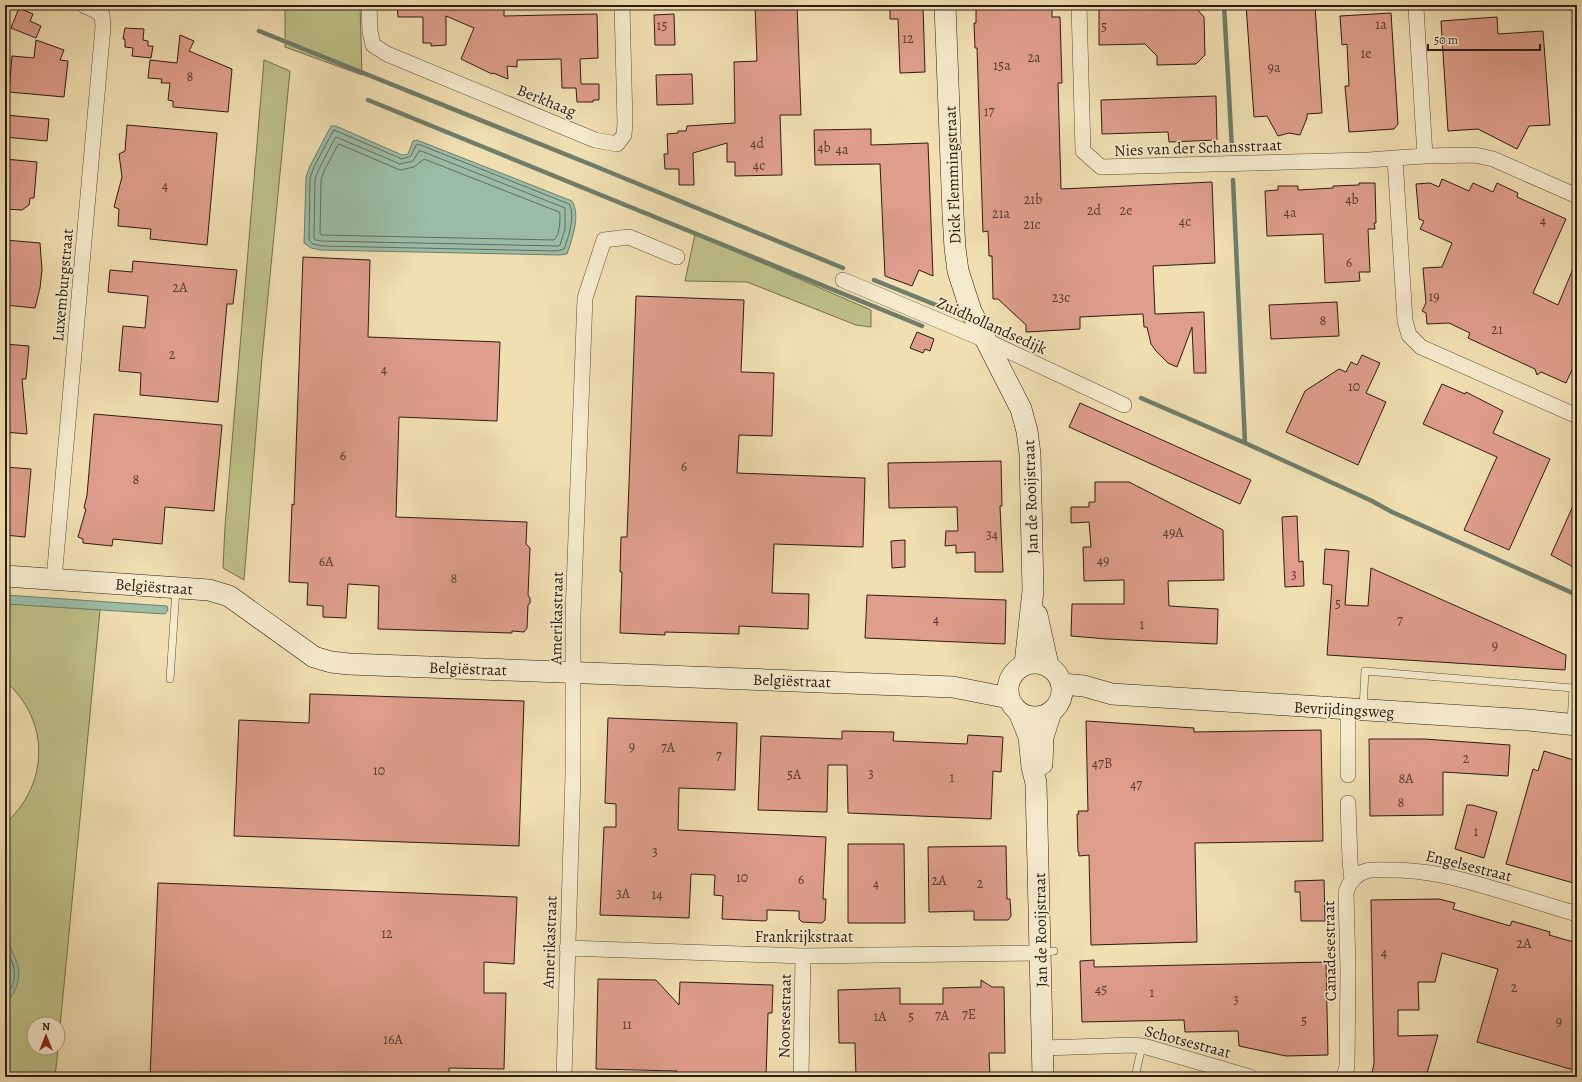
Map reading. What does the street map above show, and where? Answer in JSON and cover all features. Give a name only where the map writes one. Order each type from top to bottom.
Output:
[{"type":"main road","name":"Dick Flemmingstraat","points":[[945,5],[955,248],[958,271],[971,310],[985,340]]},
{"type":"main road","name":"Jan de Rooijstraat","points":[[985,340],[1021,409],[1027,431],[1030,454],[1033,591],[1048,665]]},
{"type":"main road","name":"Belgiëstraat","points":[[5,576],[209,590],[229,596],[314,657],[331,662],[349,664],[954,687],[1014,705]]},
{"type":"main road","name":"Jan de Rooijstraat","points":[[1018,670],[1033,591]]},
{"type":"main road","points":[[1034,662],[1048,665],[1059,676],[1058,698],[1043,716],[1027,716],[1014,705],[1007,689],[1018,670],[1034,662]]},
{"type":"main road","name":"Belgiëstraat","points":[[954,687],[1018,670]]},
{"type":"main road","name":"Bevrijdingsweg","points":[[1058,698],[1083,699],[1112,694],[1528,720],[1574,725]]},
{"type":"main road","name":"Jan de Rooijstraat","points":[[1036,783],[1042,767],[1043,737],[1058,698]]},
{"type":"main road","name":"Jan de Rooijstraat","points":[[1014,705],[1029,737],[1032,767],[1036,783],[1047,952],[1043,1077]]},
{"type":"street","name":"Luxemburgstraat","points":[[54,579],[103,27],[102,16],[83,5]]},
{"type":"street","name":"Berkhaag","points":[[369,5],[370,31],[373,45],[387,54],[596,140],[617,144],[624,135],[625,123],[622,5]]},
{"type":"street","name":"Nies van der Schansstraat","points":[[1079,5],[1083,151],[1101,168],[1369,160],[1425,156],[1475,155],[1494,158],[1577,196]]},
{"type":"street","points":[[1416,8],[1425,156]]},
{"type":"street","points":[[1395,158],[1405,321],[1409,335],[1421,346],[1577,416]]},
{"type":"street","name":"Amerikastraat","points":[[564,1077],[573,775],[573,615],[585,298],[604,240],[629,236],[677,257]]},
{"type":"street","name":"Zuidhollandsedijk","points":[[843,280],[985,340],[1124,405]]},
{"type":"street","points":[[1348,775],[1355,710]]},
{"type":"street","name":"Canadesestraat","points":[[1344,1077],[1347,1066],[1346,893],[1352,880],[1348,803]]},
{"type":"street","name":"Engelsestraat","points":[[1352,880],[1364,872],[1369,871],[1409,870],[1433,872],[1577,914]]},
{"type":"street","name":"Frankrijkstraat","points":[[567,948],[803,956],[1047,952]]},
{"type":"street","name":"Noorsestraat","points":[[802,1077],[803,956]]},
{"type":"street","name":"Schotsestraat","points":[[1043,1048],[1142,1046],[1220,1073],[1250,1077]]},
{"type":"lane","points":[[170,679],[176,587]]},
{"type":"lane","points":[[1355,710],[1365,671],[1572,688],[1574,725]]},
{"type":"lane","points":[[1135,1077],[1142,1046]]},
{"type":"green space","points":[[285,5],[360,5],[362,75],[285,47]]},
{"type":"green space","points":[[264,60],[290,71],[262,358],[244,580],[223,568],[225,526]]},
{"type":"green space","points":[[695,234],[871,310],[871,327],[856,325],[747,282],[685,281]]},
{"type":"green space","points":[[5,602],[100,610],[61,1016],[26,1016],[26,1056],[57,1056],[55,1077],[5,1077],[5,824],[20,808],[30,790],[36,772],[39,752],[37,733],[31,715],[20,697],[5,681]]},
{"type":"water","points":[[331,126],[336,126],[402,155],[408,154],[413,141],[417,140],[572,201],[575,207],[576,220],[567,254],[321,250],[311,248],[304,243],[306,177],[310,166]]},
{"type":"water","points":[[5,595],[167,606],[168,610],[165,614],[5,604]]},
{"type":"water","points":[[5,936],[16,960],[19,974],[15,990],[9,1000],[5,1003]]},
{"type":"building","points":[[397,5],[445,5],[445,9],[504,7],[504,16],[597,14],[598,58],[580,59],[581,84],[599,84],[599,100],[593,100],[593,102],[577,102],[576,88],[562,88],[561,59],[517,60],[517,67],[507,66],[508,79],[493,73],[492,74],[461,59],[474,28],[446,16],[446,45],[431,46],[431,43],[423,43],[423,17],[398,17]]},
{"type":"building","points":[[755,5],[797,5],[801,115],[780,115],[782,175],[735,176],[735,162],[727,162],[727,143],[693,153],[694,185],[679,185],[679,169],[665,169],[664,154],[668,154],[667,134],[678,133],[678,131],[686,131],[687,126],[735,123],[734,62],[757,61]]},
{"type":"building","points":[[923,5],[925,72],[900,73],[898,19],[890,19],[890,7]]},
{"type":"building","points":[[976,5],[1052,5],[1052,17],[1060,17],[1062,83],[1058,83],[1061,189],[1212,182],[1215,263],[1153,266],[1155,314],[1204,312],[1206,373],[1194,373],[1192,327],[1177,367],[1168,363],[1151,344],[1147,327],[1144,327],[1143,314],[1080,317],[1080,329],[1026,332],[1026,325],[998,299],[993,299],[992,256],[989,256],[988,231],[983,232],[977,48],[975,48],[974,23],[976,23]]},
{"type":"building","points":[[1157,5],[1188,5],[1188,9],[1196,8],[1204,17],[1205,55],[1196,64],[1157,65],[1157,56],[1145,44],[1099,45],[1099,9],[1158,9]]},
{"type":"building","points":[[1246,5],[1315,5],[1322,113],[1307,114],[1307,118],[1300,135],[1289,133],[1278,136],[1267,116],[1254,117]]},
{"type":"building","points":[[19,8],[33,14],[30,21],[41,26],[36,38],[11,28]]},
{"type":"building","points":[[1391,13],[1398,124],[1394,129],[1349,132],[1345,86],[1349,86],[1347,44],[1342,45],[1340,16]]},
{"type":"building","points":[[674,14],[675,45],[655,45],[654,15]]},
{"type":"building","points":[[1497,17],[1498,34],[1543,31],[1550,125],[1529,126],[1517,149],[1478,129],[1448,131],[1441,21]]},
{"type":"building","points":[[125,28],[144,29],[143,40],[148,41],[148,46],[153,46],[151,58],[132,56],[133,48],[125,47],[125,39],[123,39]]},
{"type":"building","points":[[180,35],[194,41],[189,51],[232,69],[228,112],[173,107],[173,101],[168,100],[170,83],[161,83],[162,79],[148,78],[150,60],[177,63]]},
{"type":"building","points":[[36,40],[64,50],[60,60],[68,61],[64,97],[9,92],[12,56],[34,58]]},
{"type":"building","points":[[692,74],[693,104],[657,105],[656,75]]},
{"type":"building","points":[[1216,96],[1217,140],[1169,142],[1168,132],[1102,134],[1101,100]]},
{"type":"building","points":[[5,115],[49,119],[47,141],[5,137]]},
{"type":"building","points":[[127,125],[217,133],[207,245],[150,239],[151,229],[118,226],[119,209],[114,207],[122,177],[119,154],[125,151]]},
{"type":"building","points":[[871,129],[871,145],[928,143],[933,276],[919,270],[912,286],[885,276],[880,164],[815,165],[814,130]]},
{"type":"building","points":[[5,159],[37,162],[34,198],[30,198],[29,205],[22,210],[5,209]]},
{"type":"building","points":[[1442,179],[1469,191],[1473,183],[1493,192],[1497,183],[1518,193],[1517,197],[1566,219],[1533,293],[1558,305],[1577,259],[1577,359],[1566,383],[1541,372],[1537,375],[1535,369],[1468,338],[1470,333],[1449,323],[1427,324],[1426,313],[1422,311],[1426,303],[1423,268],[1442,267],[1452,243],[1420,229],[1424,221],[1419,219],[1416,184],[1430,183],[1439,187]]},
{"type":"building","points":[[1359,183],[1375,183],[1376,223],[1374,223],[1375,229],[1368,229],[1370,272],[1359,272],[1360,281],[1325,283],[1323,234],[1267,236],[1265,191],[1278,190],[1278,186],[1298,186],[1298,190],[1333,188],[1333,186],[1359,185]]},
{"type":"building","points":[[5,240],[40,243],[42,270],[40,288],[35,308],[5,305]]},
{"type":"building","points":[[303,257],[370,260],[368,337],[500,342],[497,421],[399,417],[396,517],[527,522],[526,544],[530,548],[528,595],[530,598],[530,603],[528,605],[527,628],[524,632],[512,631],[512,633],[378,629],[379,586],[348,584],[346,618],[323,617],[323,606],[307,605],[308,583],[289,582],[292,504],[294,505]]},
{"type":"building","points":[[133,261],[237,270],[233,304],[227,304],[218,402],[140,395],[141,373],[119,371],[123,326],[145,328],[148,296],[108,292],[110,270],[132,272]]},
{"type":"building","points":[[636,296],[744,300],[741,372],[774,373],[772,436],[739,435],[737,473],[865,478],[863,547],[774,544],[772,593],[809,594],[808,629],[739,626],[739,634],[665,632],[665,635],[620,633],[622,572],[620,572],[621,537],[627,537]]},
{"type":"building","points":[[1337,302],[1339,336],[1271,339],[1269,305]]},
{"type":"building","points":[[917,332],[934,339],[930,351],[925,349],[923,353],[910,348]]},
{"type":"building","points":[[5,344],[29,346],[26,379],[22,379],[27,434],[5,432]]},
{"type":"building","points":[[1362,355],[1380,363],[1366,393],[1386,402],[1358,465],[1286,432],[1305,391],[1339,369],[1346,372],[1351,362],[1357,365]]},
{"type":"building","points":[[1442,384],[1465,394],[1466,392],[1503,411],[1493,433],[1550,459],[1509,550],[1464,530],[1497,457],[1423,424]]},
{"type":"building","points":[[1080,403],[1251,480],[1240,504],[1069,427]]},
{"type":"building","points":[[94,414],[222,425],[214,511],[165,507],[162,544],[113,539],[112,546],[83,543],[83,539],[78,537],[86,509],[84,508],[87,495]]},
{"type":"building","points":[[1001,461],[1002,506],[1000,506],[1003,572],[975,572],[975,552],[956,553],[956,545],[945,546],[946,531],[958,531],[957,507],[889,508],[888,463]]},
{"type":"building","points":[[5,467],[31,469],[25,537],[5,535]]},
{"type":"building","points":[[1095,482],[1129,482],[1223,530],[1224,580],[1168,581],[1169,606],[1218,609],[1217,644],[1071,636],[1072,604],[1124,604],[1124,580],[1084,581],[1083,547],[1091,547],[1089,522],[1071,523],[1071,507],[1089,507],[1089,502],[1095,502]]},
{"type":"building","points":[[1577,497],[1577,569],[1551,555]]},
{"type":"building","points":[[1297,516],[1299,562],[1303,561],[1304,586],[1285,587],[1282,517]]},
{"type":"building","points":[[905,540],[905,567],[892,568],[891,541]]},
{"type":"building","points":[[1325,549],[1349,551],[1345,605],[1368,606],[1371,568],[1566,655],[1565,670],[1327,655],[1332,585],[1323,584]]},
{"type":"building","points":[[867,595],[1006,600],[1005,644],[865,638]]},
{"type":"building","points":[[310,694],[524,701],[519,846],[234,836],[239,720],[309,723]]},
{"type":"building","points":[[608,718],[737,723],[735,790],[679,788],[678,830],[826,837],[823,899],[826,899],[825,920],[822,923],[802,922],[799,919],[799,911],[767,910],[767,920],[765,921],[722,919],[723,896],[714,895],[715,875],[691,874],[689,918],[600,915],[604,827],[616,827],[616,804],[605,803]]},
{"type":"building","points":[[1086,721],[1194,728],[1194,732],[1321,730],[1323,841],[1195,843],[1197,942],[1091,945],[1089,855],[1079,856],[1077,814],[1079,814],[1078,811],[1088,811]]},
{"type":"building","points":[[842,731],[894,732],[893,741],[967,744],[968,735],[1003,737],[1001,772],[993,771],[991,819],[848,813],[847,765],[828,765],[827,812],[758,810],[761,736],[842,739]]},
{"type":"building","points":[[1369,739],[1424,739],[1510,745],[1508,776],[1443,772],[1443,815],[1370,816]]},
{"type":"building","points":[[1544,751],[1577,761],[1577,884],[1506,864],[1533,769],[1538,771]]},
{"type":"building","points":[[1467,805],[1497,812],[1484,858],[1455,849]]},
{"type":"building","points":[[848,844],[904,844],[905,923],[848,923]]},
{"type":"building","points":[[1006,846],[1007,899],[1010,899],[1011,916],[1008,920],[974,920],[974,911],[929,912],[928,847]]},
{"type":"building","points":[[1324,880],[1325,921],[1301,921],[1300,892],[1295,892],[1295,881]]},
{"type":"building","points":[[158,883],[517,897],[514,964],[484,962],[484,993],[506,993],[504,1069],[449,1068],[449,1077],[150,1077]]},
{"type":"building","points":[[1439,899],[1455,903],[1453,909],[1510,926],[1512,921],[1550,932],[1549,935],[1577,943],[1577,1071],[1477,1042],[1498,969],[1442,953],[1435,982],[1418,982],[1419,1010],[1398,1010],[1398,1036],[1438,1035],[1426,1077],[1371,1077],[1374,1064],[1371,900]]},
{"type":"building","points":[[1094,960],[1094,967],[1326,962],[1328,1055],[1286,1056],[1239,1046],[1238,1031],[1185,1032],[1184,1020],[1082,1022],[1080,961]]},
{"type":"building","points":[[598,979],[656,980],[679,1005],[680,982],[773,985],[772,1013],[768,1013],[766,1077],[676,1077],[677,1071],[596,1069]]},
{"type":"building","points":[[981,980],[992,987],[1004,987],[1005,1053],[989,1053],[990,1077],[856,1077],[855,1043],[839,1043],[838,990],[900,988],[900,1004],[943,1004],[943,988],[981,987]]},
{"type":"waterway","points":[[1224,5],[1232,149]]},
{"type":"waterway","points":[[259,31],[843,268]]},
{"type":"waterway","points":[[368,100],[922,326]]},
{"type":"waterway","points":[[1233,180],[1245,443]]},
{"type":"waterway","points":[[874,280],[941,307]]},
{"type":"waterway","points":[[1141,398],[1245,443],[1370,500],[1392,512],[1577,595]]}]
